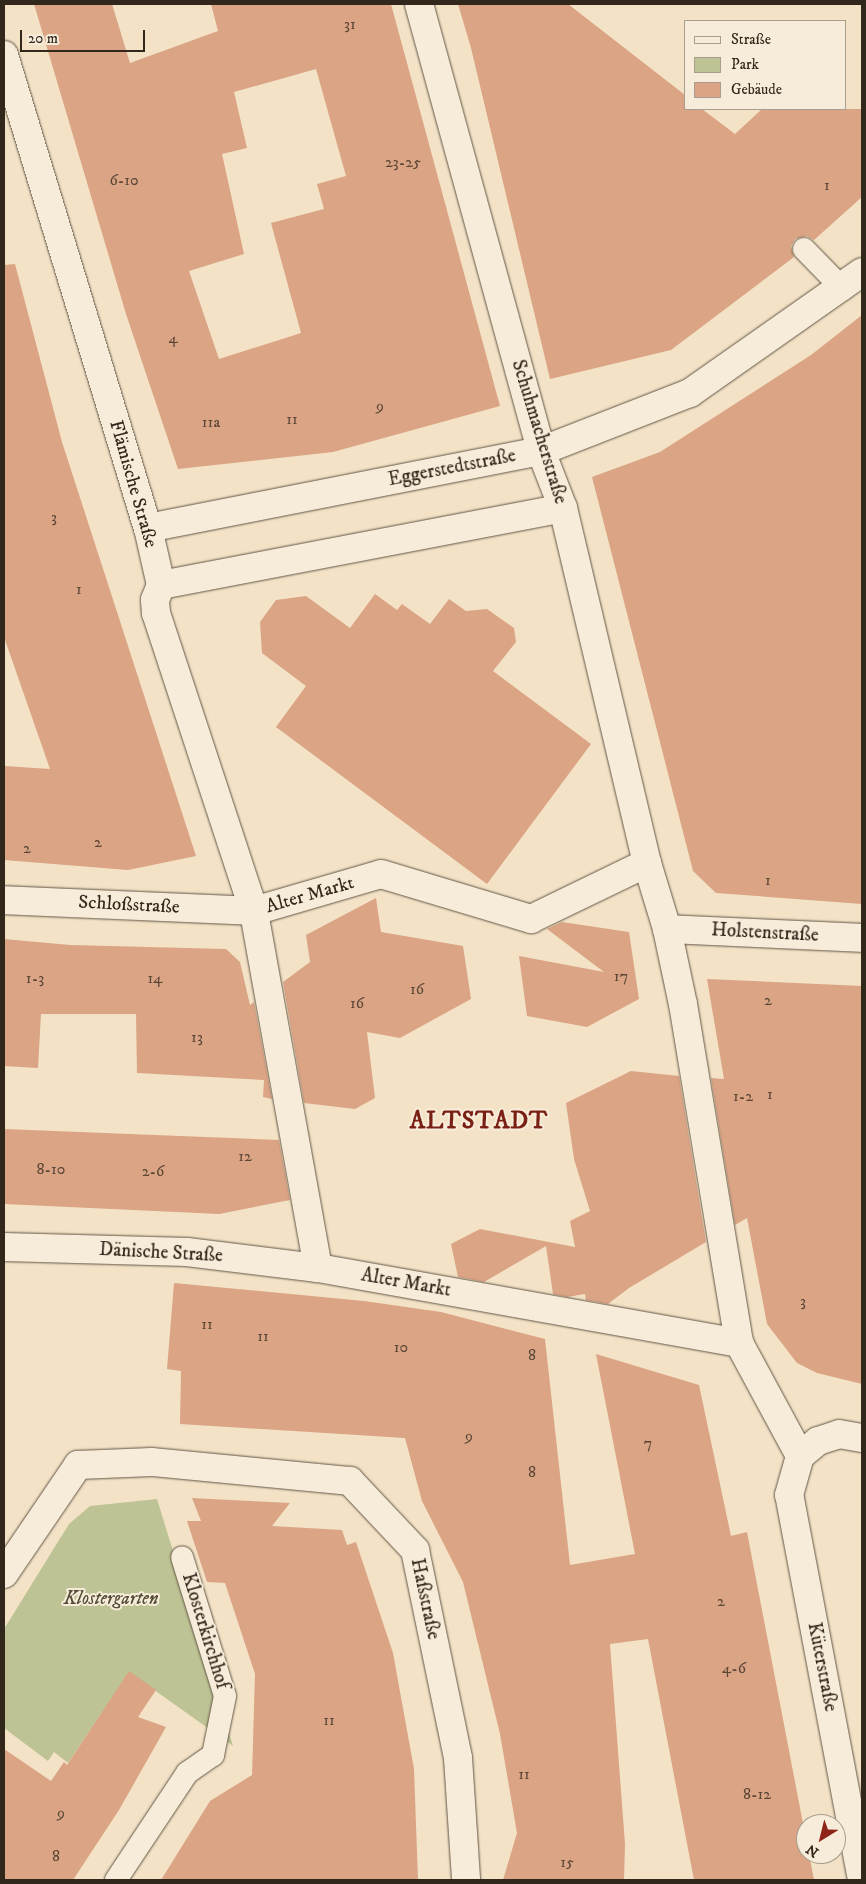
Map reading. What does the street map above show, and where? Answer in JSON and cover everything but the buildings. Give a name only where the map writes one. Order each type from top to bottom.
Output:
[{"type":"street","name":"Schuhmacherstraße","points":[[419,4],[540,451],[563,508],[647,863]]},
{"type":"street","name":"Flämische Straße","points":[[4,55],[9,90],[148,528],[161,585],[154,600],[156,613],[254,911]]},
{"type":"street","name":"Eggerstedtstraße","points":[[148,528],[540,451],[690,392],[852,280]]},
{"type":"street","points":[[161,585],[563,508]]},
{"type":"street","points":[[647,863],[667,929],[684,1004],[738,1343],[800,1456],[818,1441],[839,1434],[862,1438]]},
{"type":"street","name":"Alter Markt","points":[[647,863],[531,919],[381,874],[254,911],[318,1268],[738,1343]]},
{"type":"street","name":"Schloßstraße","points":[[4,900],[254,911]]},
{"type":"street","name":"Holstenstraße","points":[[667,929],[862,938]]},
{"type":"street","name":"Dänische Straße","points":[[4,1247],[187,1252],[318,1268]]},
{"type":"street","name":"Küterstraße","points":[[800,1456],[789,1495],[862,1880]]},
{"type":"street","name":"Haßstraße","points":[[4,1574],[78,1465],[152,1462],[350,1481],[414,1550],[458,1758],[466,1880]]},
{"type":"lane","points":[[804,249],[852,280]]},
{"type":"lane","name":"Klosterkirchhof","points":[[116,1880],[187,1773],[213,1755],[225,1696],[182,1556]]},
{"type":"green space","name":"Klostergarten","points":[[157,1499],[233,1746],[129,1672],[68,1763],[54,1752],[48,1761],[4,1728],[4,1629],[69,1524],[90,1506]]},
{"type":"district","name":"ALTSTADT","points":[[479,1122]]}]
